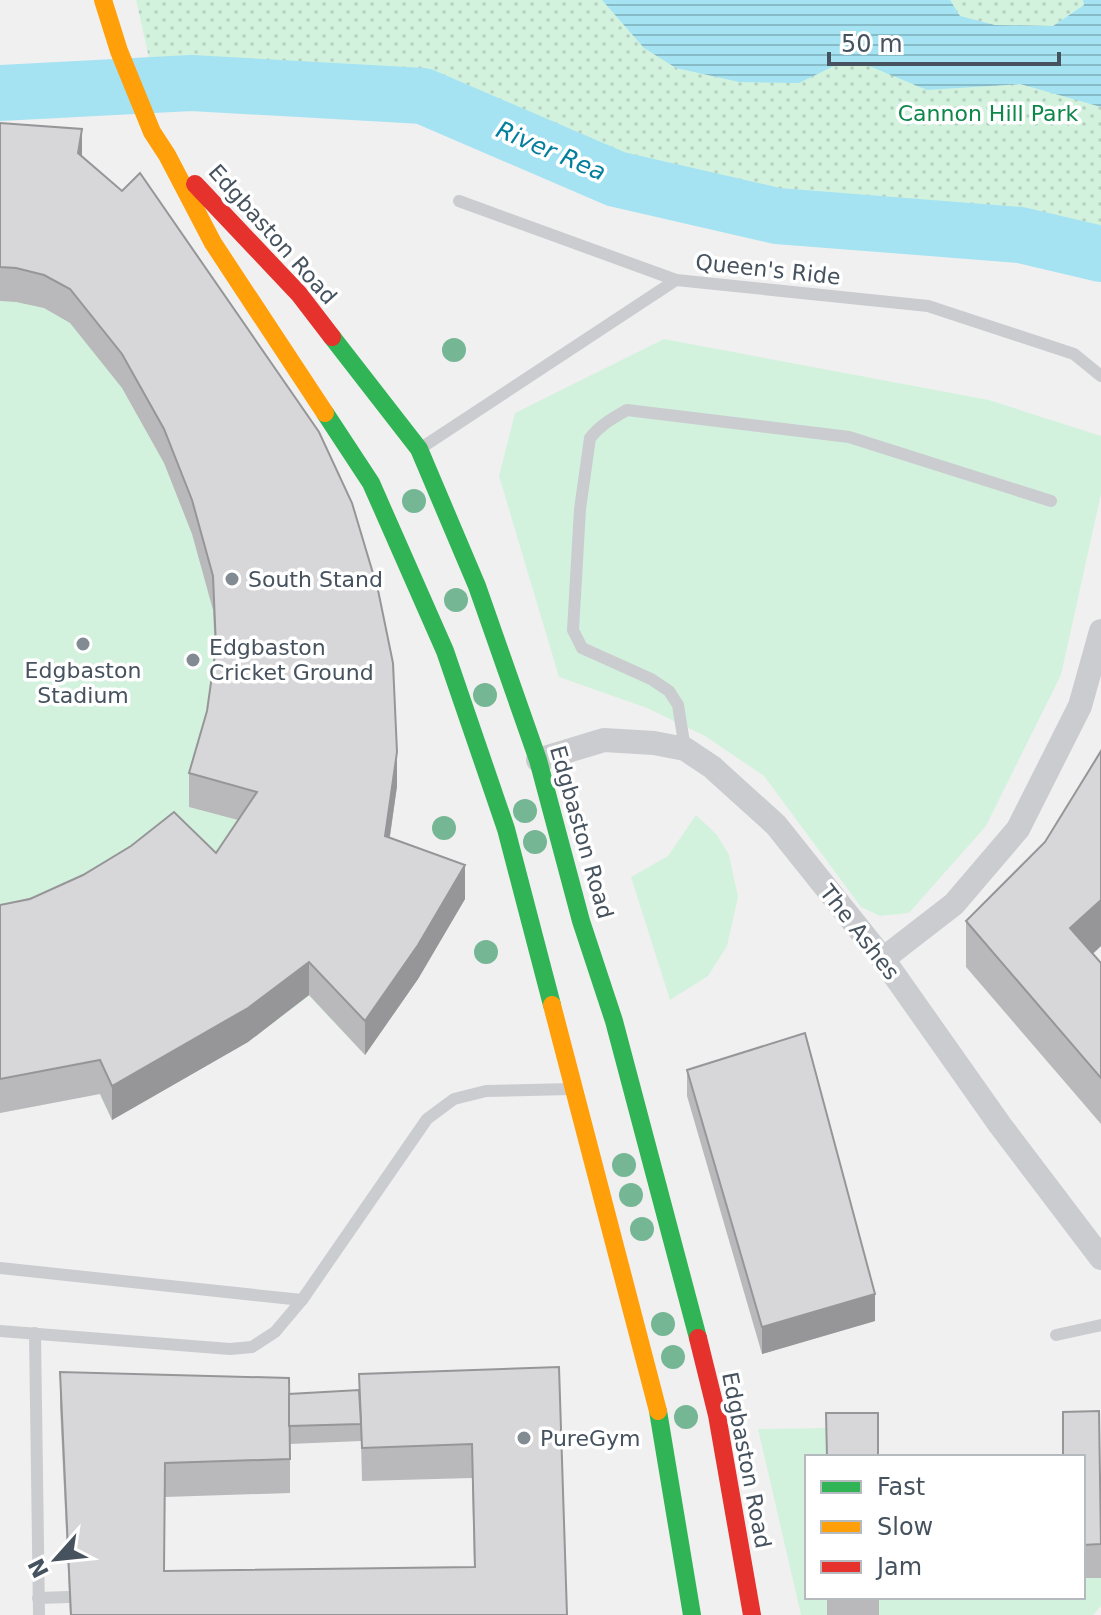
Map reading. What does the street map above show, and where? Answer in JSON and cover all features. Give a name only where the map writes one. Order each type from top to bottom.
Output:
[{"type":"main road","name":"Edgbaston Road","points":[[103,0],[119,51],[152,132],[213,243],[377,479],[496,775],[582,1086],[655,1393],[692,1615]]},
{"type":"main road","name":"Edgbaston Road","points":[[167,155],[299,294],[413,453],[477,586],[614,1021],[621,1073],[674,1240],[717,1415],[752,1615]]},
{"type":"street","points":[[883,959],[954,904],[1018,829],[1080,706],[1101,631]]},
{"type":"street","name":"The Ashes","points":[[532,762],[604,740],[685,749],[712,767],[776,825],[883,959],[1000,1125],[1101,1258]]},
{"type":"lane","points":[[459,201],[676,280]]},
{"type":"lane","name":"Queen's Ride","points":[[413,453],[676,280],[928,306],[1074,354],[1101,376]]},
{"type":"lane","points":[[685,749],[678,705],[669,691],[651,679],[582,648],[573,630],[580,509],[590,438],[611,419],[627,410],[849,437],[1051,501]]},
{"type":"lane","points":[[0,1331],[230,1349],[252,1347],[275,1332],[302,1300],[427,1119],[454,1099],[486,1091],[582,1086]]},
{"type":"lane","points":[[0,1268],[302,1300]]},
{"type":"lane","points":[[1056,1335],[1101,1325]]},
{"type":"lane","points":[[35,1333],[39,1615]]},
{"type":"lane","points":[[38,1598],[69,1597]]},
{"type":"green space","name":"Cannon Hill Park","points":[[136,0],[1101,0],[1101,242],[1085,234],[943,222],[626,168],[420,81],[151,67]]},
{"type":"green space","name":"Edgbaston Cricket Ground","points":[[0,157],[397,786],[385,869],[465,899],[418,979],[365,1055],[309,996],[248,1042],[112,1120],[99,1094],[0,1113]]},
{"type":"green space","points":[[664,339],[989,400],[1101,436],[1101,494],[1061,675],[986,826],[909,913],[880,916],[861,907],[764,776],[705,736],[647,708],[559,677],[499,476],[515,413]]},
{"type":"green space","points":[[696,815],[717,835],[729,855],[738,897],[727,946],[708,976],[670,1000],[631,877],[668,856]]},
{"type":"green space","points":[[826,1428],[826,1455],[805,1455],[805,1599],[827,1599],[827,1615],[801,1615],[758,1429]]},
{"type":"green space","points":[[1085,1578],[1101,1578],[1101,1606],[1093,1615],[879,1615],[879,1599],[1085,1599]]},
{"type":"water","points":[[602,0],[950,0],[960,16],[995,25],[1053,26],[1084,5],[1083,0],[1101,0],[1101,107],[1020,84],[927,90],[862,63],[834,66],[799,83],[739,82],[676,68],[644,48]]},
{"type":"building","points":[[0,123],[82,129],[78,153],[122,191],[140,173],[319,432],[352,503],[378,590],[393,663],[397,752],[385,836],[465,865],[418,945],[365,1021],[309,962],[248,1008],[112,1086],[100,1060],[0,1079],[0,905],[30,899],[83,875],[131,846],[174,812],[216,853],[257,792],[189,773],[207,711],[216,647],[213,576],[192,500],[164,429],[122,354],[70,289],[44,275],[0,267]]},
{"type":"building","points":[[1101,751],[1101,900],[1070,928],[1101,963],[1101,1078],[966,921],[1045,842]]},
{"type":"building","points":[[805,1033],[875,1294],[762,1327],[687,1070]]},
{"type":"building","points":[[559,1367],[567,1615],[71,1615],[60,1372],[289,1378],[290,1459],[165,1463],[164,1571],[475,1567],[472,1444],[362,1448],[359,1374]]},
{"type":"building","points":[[359,1390],[361,1424],[289,1426],[289,1394]]},
{"type":"building","points":[[1099,1411],[1101,1544],[1085,1545],[1085,1455],[1063,1455],[1063,1412]]},
{"type":"building","points":[[826,1413],[878,1413],[878,1455],[827,1455]]},
{"type":"waterway","name":"River Rea","points":[[0,93],[191,83],[423,96],[616,179],[777,216],[1020,235],[1101,254]]},
{"type":"traffic: fast","points":[[332,337],[419,449],[477,586],[538,760],[581,921],[614,1021],[698,1338]]},
{"type":"traffic: fast","points":[[325,413],[371,483],[445,651],[506,829],[552,1005]]},
{"type":"traffic: fast","points":[[658,1411],[692,1615]]},
{"type":"traffic: slow","points":[[103,0],[119,51],[152,132],[213,243],[325,413]]},
{"type":"traffic: slow","points":[[552,1005],[658,1411]]},
{"type":"traffic: jam","points":[[195,184],[299,294],[332,337]]},
{"type":"traffic: jam","points":[[698,1338],[717,1415],[752,1615]]},
{"type":"place","name":"South Stand","points":[[232,579]]},
{"type":"place","name":"Edgbaston Stadium","points":[[83,644]]},
{"type":"place","name":"Edgbaston Cricket Ground","points":[[193,660]]},
{"type":"place","name":"PureGym","points":[[524,1438]]}]
